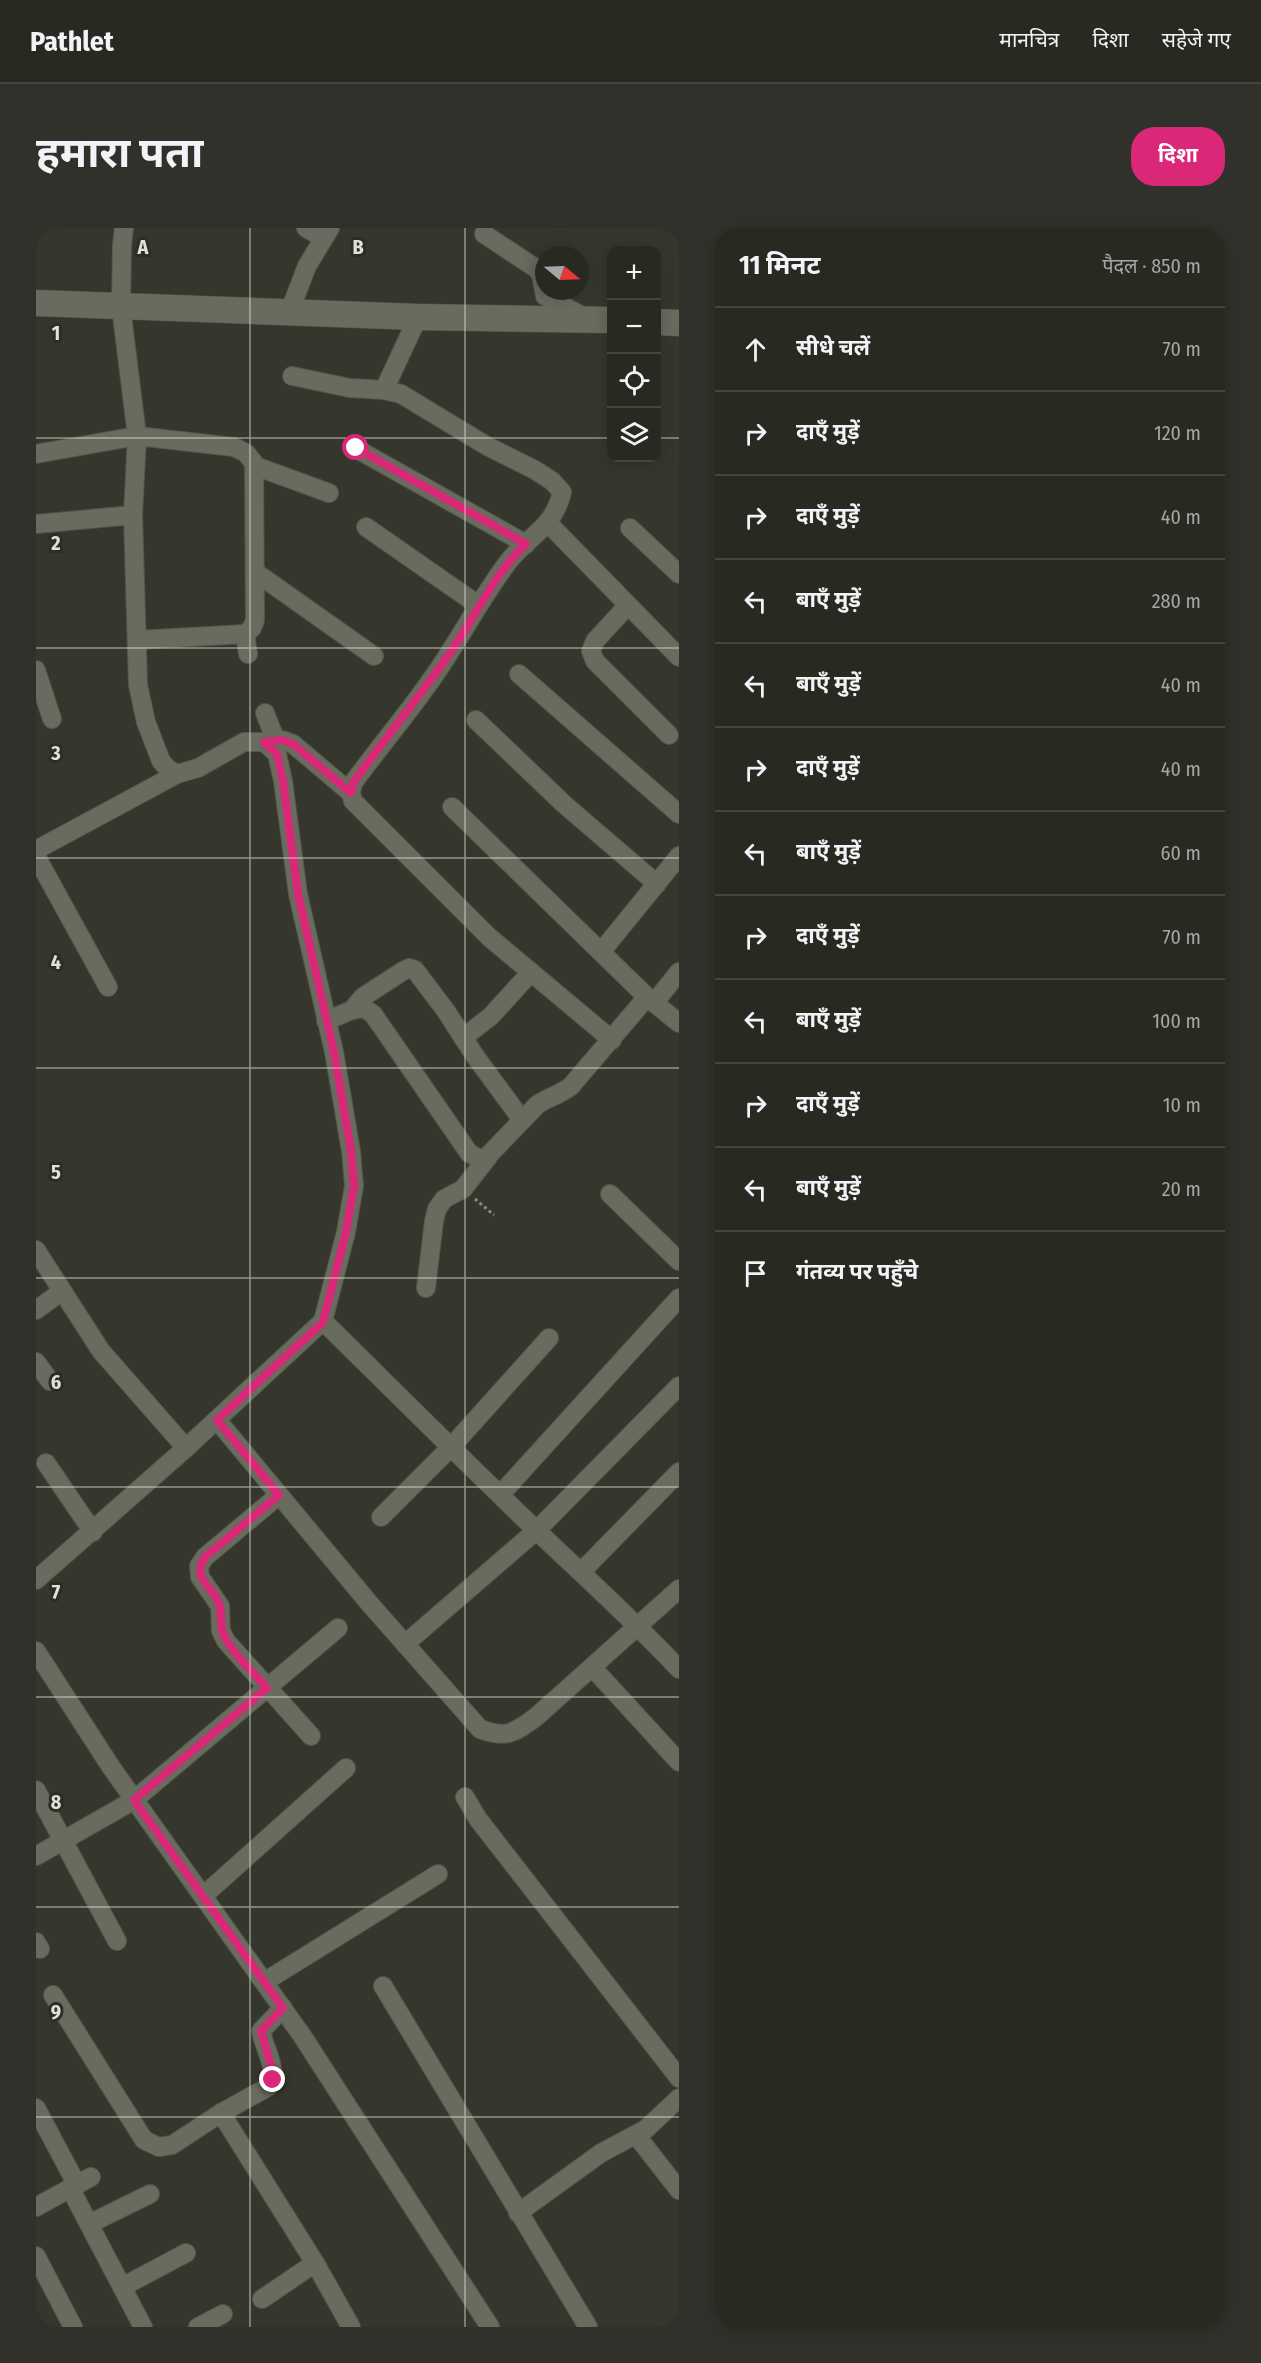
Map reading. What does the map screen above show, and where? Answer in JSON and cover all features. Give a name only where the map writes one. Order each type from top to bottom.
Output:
[{"type":"street","points":[[124,228],[121,307],[137,436],[133,515],[138,685],[146,722],[161,760],[168,769],[177,774]]},
{"type":"street","points":[[289,313],[307,266],[326,233],[306,228]]},
{"type":"street","points":[[484,234],[537,269],[541,275],[545,296],[600,320]]},
{"type":"street","points":[[36,303],[418,317],[600,320]]},
{"type":"street","points":[[384,390],[418,317]]},
{"type":"street","points":[[661,322],[679,323]]},
{"type":"street","points":[[292,376],[350,388],[384,390],[401,394],[552,481],[562,492],[559,506],[548,523],[510,559],[433,677],[353,783],[351,793],[353,801],[481,928],[612,1040]]},
{"type":"street","points":[[36,454],[137,436],[234,447],[246,453],[255,466],[255,620],[252,628],[245,634],[137,640]]},
{"type":"street","points":[[356,448],[526,544]]},
{"type":"street","points":[[255,466],[329,493]]},
{"type":"street","points":[[36,524],[133,515]]},
{"type":"street","points":[[548,523],[679,657]]},
{"type":"street","points":[[366,527],[478,605]]},
{"type":"street","points":[[630,528],[679,574]]},
{"type":"street","points":[[255,572],[374,657]]},
{"type":"street","points":[[628,605],[595,641],[591,651],[595,661],[669,735]]},
{"type":"street","points":[[245,634],[248,654]]},
{"type":"street","points":[[36,670],[52,718]]},
{"type":"street","points":[[519,674],[679,814]]},
{"type":"street","points":[[36,1580],[93,1532],[323,1322],[346,1232],[354,1186],[351,1151],[334,1052],[298,894],[279,763],[270,741],[265,713]]},
{"type":"street","points":[[476,720],[565,805],[657,884]]},
{"type":"street","points":[[36,850],[177,774],[198,768],[244,741],[293,744],[351,793]]},
{"type":"street","points":[[452,807],[651,1000],[679,1023]]},
{"type":"street","points":[[36,856],[108,987]]},
{"type":"street","points":[[601,952],[679,856]]},
{"type":"street","points":[[352,1010],[363,997],[403,971],[412,968],[446,1011],[522,1120]]},
{"type":"street","points":[[463,1038],[491,1017],[531,972]]},
{"type":"street","points":[[426,1288],[434,1221],[437,1209],[444,1199],[463,1188],[522,1120],[545,1099],[562,1093],[571,1086],[612,1040],[679,972]]},
{"type":"street","points":[[326,1021],[352,1010],[364,1008],[373,1014],[469,1153],[483,1161],[488,1157]]},
{"type":"street","points":[[610,1194],[679,1261]]},
{"type":"street","points":[[36,1250],[101,1351],[186,1448]]},
{"type":"street","points":[[36,1310],[61,1292]]},
{"type":"street","points":[[500,1495],[679,1298]]},
{"type":"street","points":[[323,1322],[500,1495],[639,1626],[679,1669]]},
{"type":"street","points":[[381,1517],[452,1446],[549,1338]]},
{"type":"street","points":[[36,1362],[50,1381]]},
{"type":"street","points":[[405,1644],[537,1530],[679,1386]]},
{"type":"street","points":[[217,1420],[405,1644],[480,1729],[497,1735],[514,1733],[536,1717],[679,1589]]},
{"type":"street","points":[[46,1463],[93,1532]]},
{"type":"street","points":[[581,1572],[679,1472]]},
{"type":"street","points":[[279,1495],[205,1557],[199,1566],[200,1577],[220,1606],[221,1631],[226,1641],[311,1736]]},
{"type":"street","points":[[36,1856],[62,1839],[134,1800],[338,1628]]},
{"type":"street","points":[[36,1651],[134,1800],[283,2008],[490,2327]]},
{"type":"street","points":[[592,1667],[679,1762]]},
{"type":"street","points":[[202,1896],[346,1768]]},
{"type":"street","points":[[36,1790],[117,1941]]},
{"type":"street","points":[[465,1797],[478,1819],[679,2078]]},
{"type":"street","points":[[264,1982],[438,1874]]},
{"type":"street","points":[[383,1986],[588,2327]]},
{"type":"street","points":[[53,1995],[144,2140],[159,2147],[172,2145],[268,2086],[273,2080],[273,2073],[261,2031],[283,2008]]},
{"type":"street","points":[[519,2213],[601,2153],[646,2129],[679,2098]]},
{"type":"street","points":[[36,2108],[80,2183],[89,2224],[143,2327]]},
{"type":"street","points":[[221,2113],[315,2263],[351,2327]]},
{"type":"street","points":[[636,2135],[679,2190]]},
{"type":"street","points":[[36,2207],[80,2183]]},
{"type":"street","points":[[89,2224],[150,2194]]},
{"type":"street","points":[[122,2287],[186,2253]]},
{"type":"street","points":[[36,2256],[73,2327]]},
{"type":"street","points":[[262,2299],[315,2263]]},
{"type":"street","points":[[198,2327],[223,2314]]},
{"type":"path","points":[[463,1188],[494,1215]]},
{"type":"route","points":[[273,2080],[261,2031],[283,2008],[134,1800],[267,1688],[226,1641],[221,1631],[220,1606],[216,1597],[200,1577],[199,1566],[205,1557],[279,1495],[217,1420],[323,1322],[346,1232],[354,1186],[351,1151],[334,1052],[298,894],[283,781],[277,754],[264,742],[282,740],[293,744],[351,793],[353,783],[364,767],[463,634],[483,596],[510,559],[526,544],[356,448]]}]
